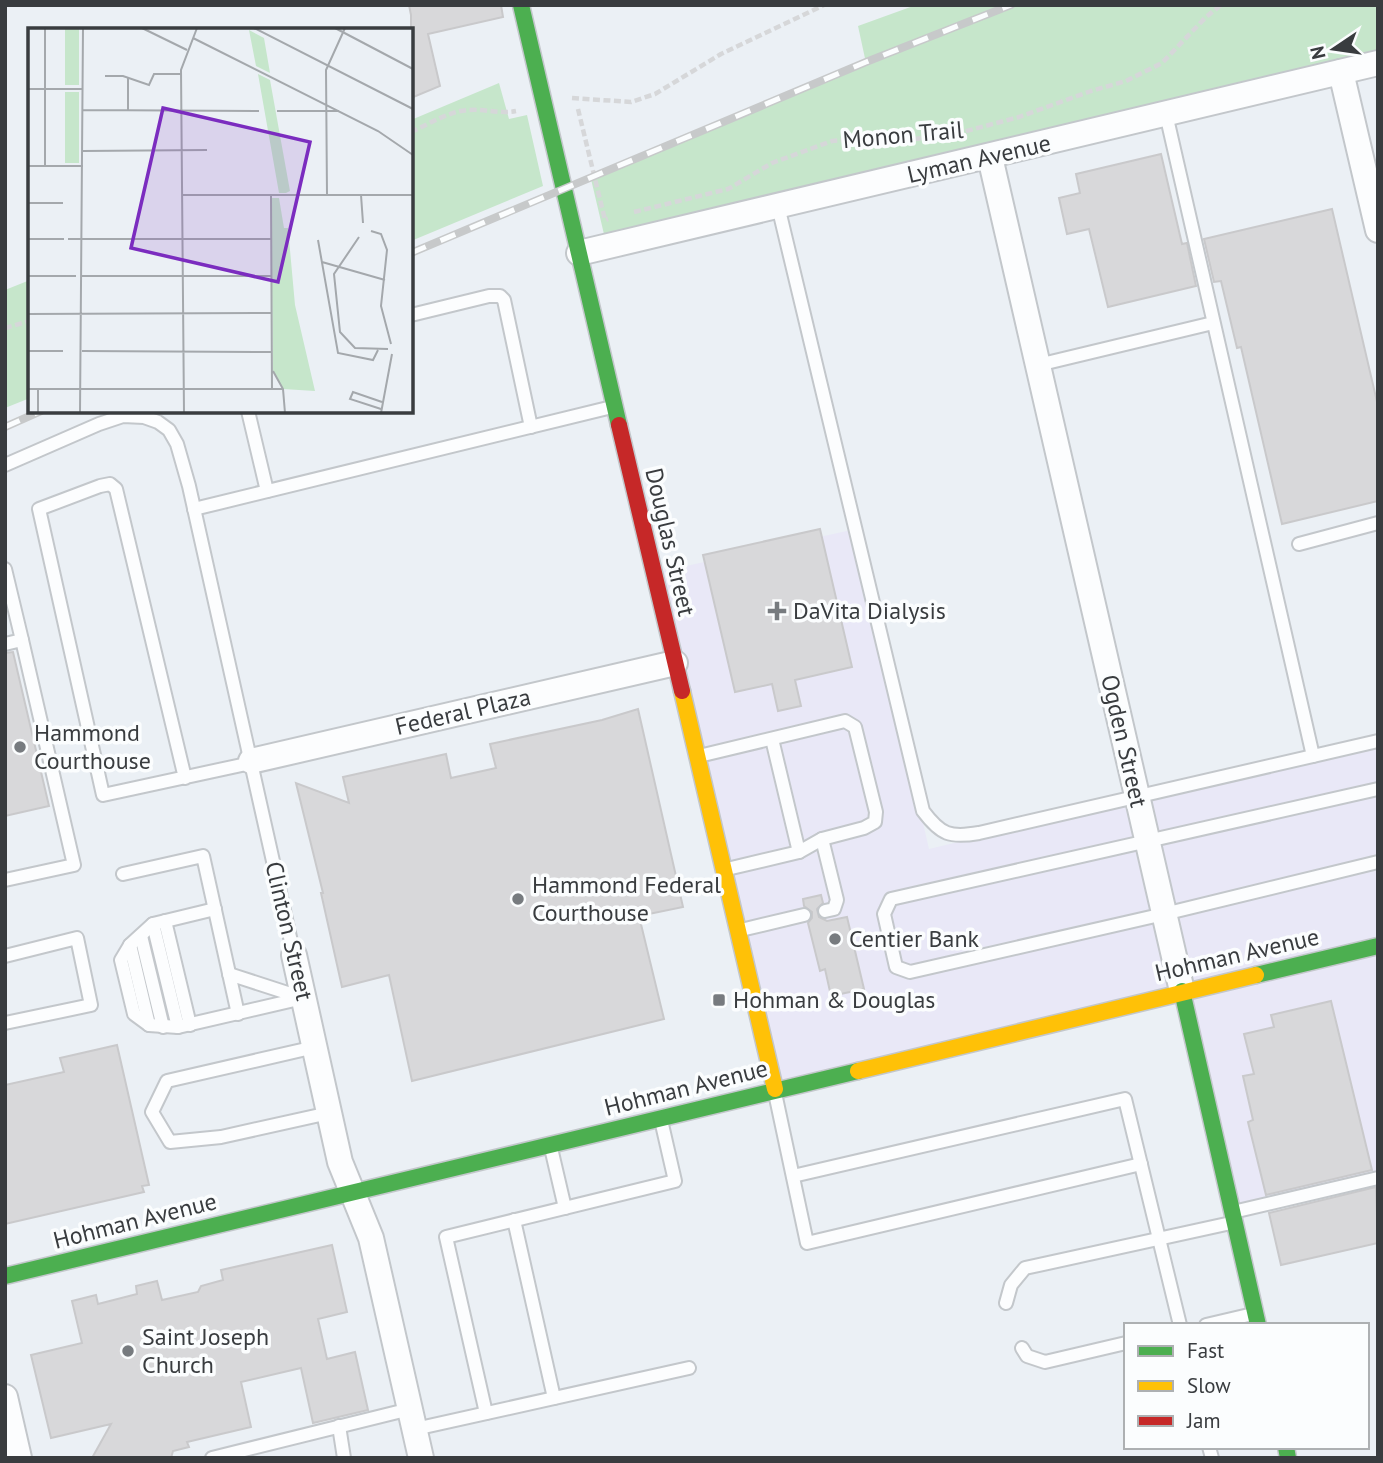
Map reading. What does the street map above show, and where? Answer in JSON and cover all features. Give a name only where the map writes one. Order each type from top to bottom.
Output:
[{"type":"street","name":"Douglas Street","points":[[521,5],[775,1090]]},
{"type":"street","name":"Lyman Avenue","points":[[579,253],[1378,64]]},
{"type":"street","points":[[1341,72],[1378,230]]},
{"type":"street","name":"Ogden Street","points":[[990,157],[1257,1319]]},
{"type":"street","name":"Federal Plaza","points":[[251,762],[675,663]]},
{"type":"street","name":"Hohman Avenue","points":[[5,1276],[1378,946]]},
{"type":"street","name":"Clinton Street","points":[[294,955],[340,1162],[371,1238],[421,1458]]},
{"type":"street","points":[[5,1397],[14,1456]]},
{"type":"lane","points":[[1166,114],[1312,756]]},
{"type":"lane","points":[[778,206],[923,811],[934,826],[958,836],[1138,798],[1378,741]]},
{"type":"lane","points":[[413,315],[489,296],[500,296],[504,300],[531,427]]},
{"type":"lane","points":[[1038,365],[1213,323]]},
{"type":"lane","points":[[194,509],[615,406]]},
{"type":"lane","points":[[248,413],[267,491]]},
{"type":"lane","name":"Clinton Street","points":[[5,465],[123,416],[144,417],[169,430],[190,486],[294,955]]},
{"type":"lane","points":[[185,778],[116,489],[110,484],[100,486],[39,509],[103,795],[185,778],[251,762]]},
{"type":"lane","points":[[1299,544],[1378,523]]},
{"type":"lane","points":[[5,569],[74,865],[5,880]]},
{"type":"lane","points":[[5,644],[22,640]]},
{"type":"lane","points":[[697,756],[845,721],[855,727],[876,811],[875,822],[864,828],[822,839],[799,852],[723,869]]},
{"type":"lane","points":[[772,739],[799,852]]},
{"type":"lane","points":[[1378,789],[891,899],[884,914],[896,967],[910,972],[1378,862]]},
{"type":"lane","points":[[822,839],[837,900],[834,909],[824,911]]},
{"type":"lane","points":[[123,874],[203,856],[238,1014]]},
{"type":"lane","points":[[215,909],[159,923],[130,945],[149,1025],[184,1026],[303,998]]},
{"type":"lane","points":[[737,930],[804,915]]},
{"type":"lane","points":[[159,923],[184,1026]]},
{"type":"lane","points":[[141,936],[163,1027]]},
{"type":"lane","points":[[5,956],[77,938],[91,1004],[5,1023]]},
{"type":"lane","points":[[229,974],[303,998]]},
{"type":"lane","points":[[315,1047],[167,1081],[152,1112],[170,1142],[221,1137],[329,1112]]},
{"type":"lane","points":[[775,1090],[807,1243],[1141,1164]]},
{"type":"lane","points":[[793,1177],[1125,1099],[1180,1323]]},
{"type":"lane","points":[[486,1413],[446,1237],[675,1181],[660,1117]]},
{"type":"lane","points":[[550,1144],[565,1208]]},
{"type":"lane","points":[[1006,1303],[1011,1285],[1025,1268],[1159,1238],[1378,1178]]},
{"type":"lane","points":[[514,1220],[554,1398]]},
{"type":"lane","points":[[1223,1323],[1257,1319]]},
{"type":"lane","points":[[1022,1348],[1027,1356],[1045,1362],[1124,1343]]},
{"type":"lane","points":[[212,1458],[239,1454],[339,1426],[486,1413],[689,1368]]},
{"type":"lane","points":[[339,1426],[344,1458]]},
{"type":"path","points":[[619,216],[606,220],[576,98],[631,102],[655,94],[721,54],[824,5]]},
{"type":"path","name":"Monon Trail","points":[[632,213],[728,189],[772,163],[832,141],[869,138],[915,139],[955,134],[1019,117],[1091,90],[1126,81],[1162,63],[1221,5]]},
{"type":"path","points":[[413,131],[455,113],[470,110],[508,113]]},
{"type":"path","points":[[5,328],[28,322]]},
{"type":"shaded area","points":[[856,529],[929,849],[1378,742],[1378,1178],[1232,1212],[1182,991],[775,1089],[654,573]]},
{"type":"green space","points":[[916,5],[1378,5],[1378,62],[607,247],[591,179],[866,63],[858,26]]},
{"type":"green space","points":[[499,83],[509,119],[527,115],[543,186],[413,240],[413,119]]},
{"type":"green space","points":[[28,281],[28,399],[5,408],[5,290]]},
{"type":"building","points":[[409,5],[501,5],[503,17],[428,34],[440,86],[413,97]]},
{"type":"building","points":[[1161,154],[1182,244],[1187,243],[1196,286],[1108,307],[1089,229],[1067,234],[1059,198],[1080,193],[1076,174]]},
{"type":"building","points":[[1332,209],[1378,406],[1378,501],[1282,524],[1241,347],[1237,348],[1221,281],[1214,282],[1204,239]]},
{"type":"building","name":"DaVita Dialysis","points":[[820,529],[852,667],[795,680],[801,706],[778,711],[772,684],[735,692],[703,555]]},
{"type":"building","name":"Hammond Courthouse","points":[[13,652],[49,806],[5,816],[5,653]]},
{"type":"building","name":"Hammond Federal Courthouse","points":[[638,709],[683,907],[639,916],[664,1019],[412,1081],[389,975],[342,987],[323,893],[296,783],[349,803],[343,777],[446,754],[451,778],[496,768],[490,744],[602,720]]},
{"type":"building","name":"Centier Bank","points":[[821,895],[823,903],[817,909],[819,917],[827,921],[847,917],[864,989],[831,996],[825,969],[820,971],[808,923],[812,912],[804,906],[803,899]]},
{"type":"building","points":[[1331,1001],[1372,1170],[1266,1195],[1248,1122],[1253,1120],[1243,1076],[1254,1074],[1244,1034],[1274,1027],[1271,1015]]},
{"type":"building","points":[[117,1045],[149,1185],[142,1186],[144,1192],[5,1224],[5,1085],[64,1072],[60,1058]]},
{"type":"building","points":[[1376,1187],[1378,1243],[1281,1265],[1269,1213]]},
{"type":"building","points":[[332,1245],[347,1312],[318,1319],[327,1359],[355,1352],[368,1410],[313,1423],[301,1368],[241,1382],[251,1427],[187,1442],[189,1447],[173,1451],[171,1458],[92,1458],[111,1424],[51,1438],[31,1355],[82,1343],[72,1301],[96,1295],[98,1304],[137,1294],[136,1286],[157,1281],[162,1300],[198,1292],[201,1286],[223,1280],[221,1270]]},
{"type":"railway","points":[[413,252],[866,62],[1011,5]]},
{"type":"railway","points":[[5,427],[36,413]]},
{"type":"traffic: fast","points":[[521,5],[619,425]]},
{"type":"traffic: fast","points":[[1256,975],[1378,946]]},
{"type":"traffic: fast","points":[[1182,991],[1258,1323]]},
{"type":"traffic: fast","points":[[5,1276],[858,1071]]},
{"type":"traffic: fast","points":[[1286,1449],[1288,1458]]},
{"type":"traffic: slow","points":[[682,691],[775,1089]]},
{"type":"traffic: slow","points":[[858,1071],[1256,975]]},
{"type":"traffic: jam","points":[[619,425],[682,691]]},
{"type":"place","name":"DaVita Dialysis","points":[[777,611]]},
{"type":"place","name":"Hammond Courthouse","points":[[20,747]]},
{"type":"place","name":"Hammond Federal Courthouse","points":[[518,899]]},
{"type":"place","name":"Centier Bank","points":[[835,939]]},
{"type":"place","name":"Hohman & Douglas","points":[[719,1000]]},
{"type":"place","name":"Saint Joseph Church","points":[[128,1351]]}]
